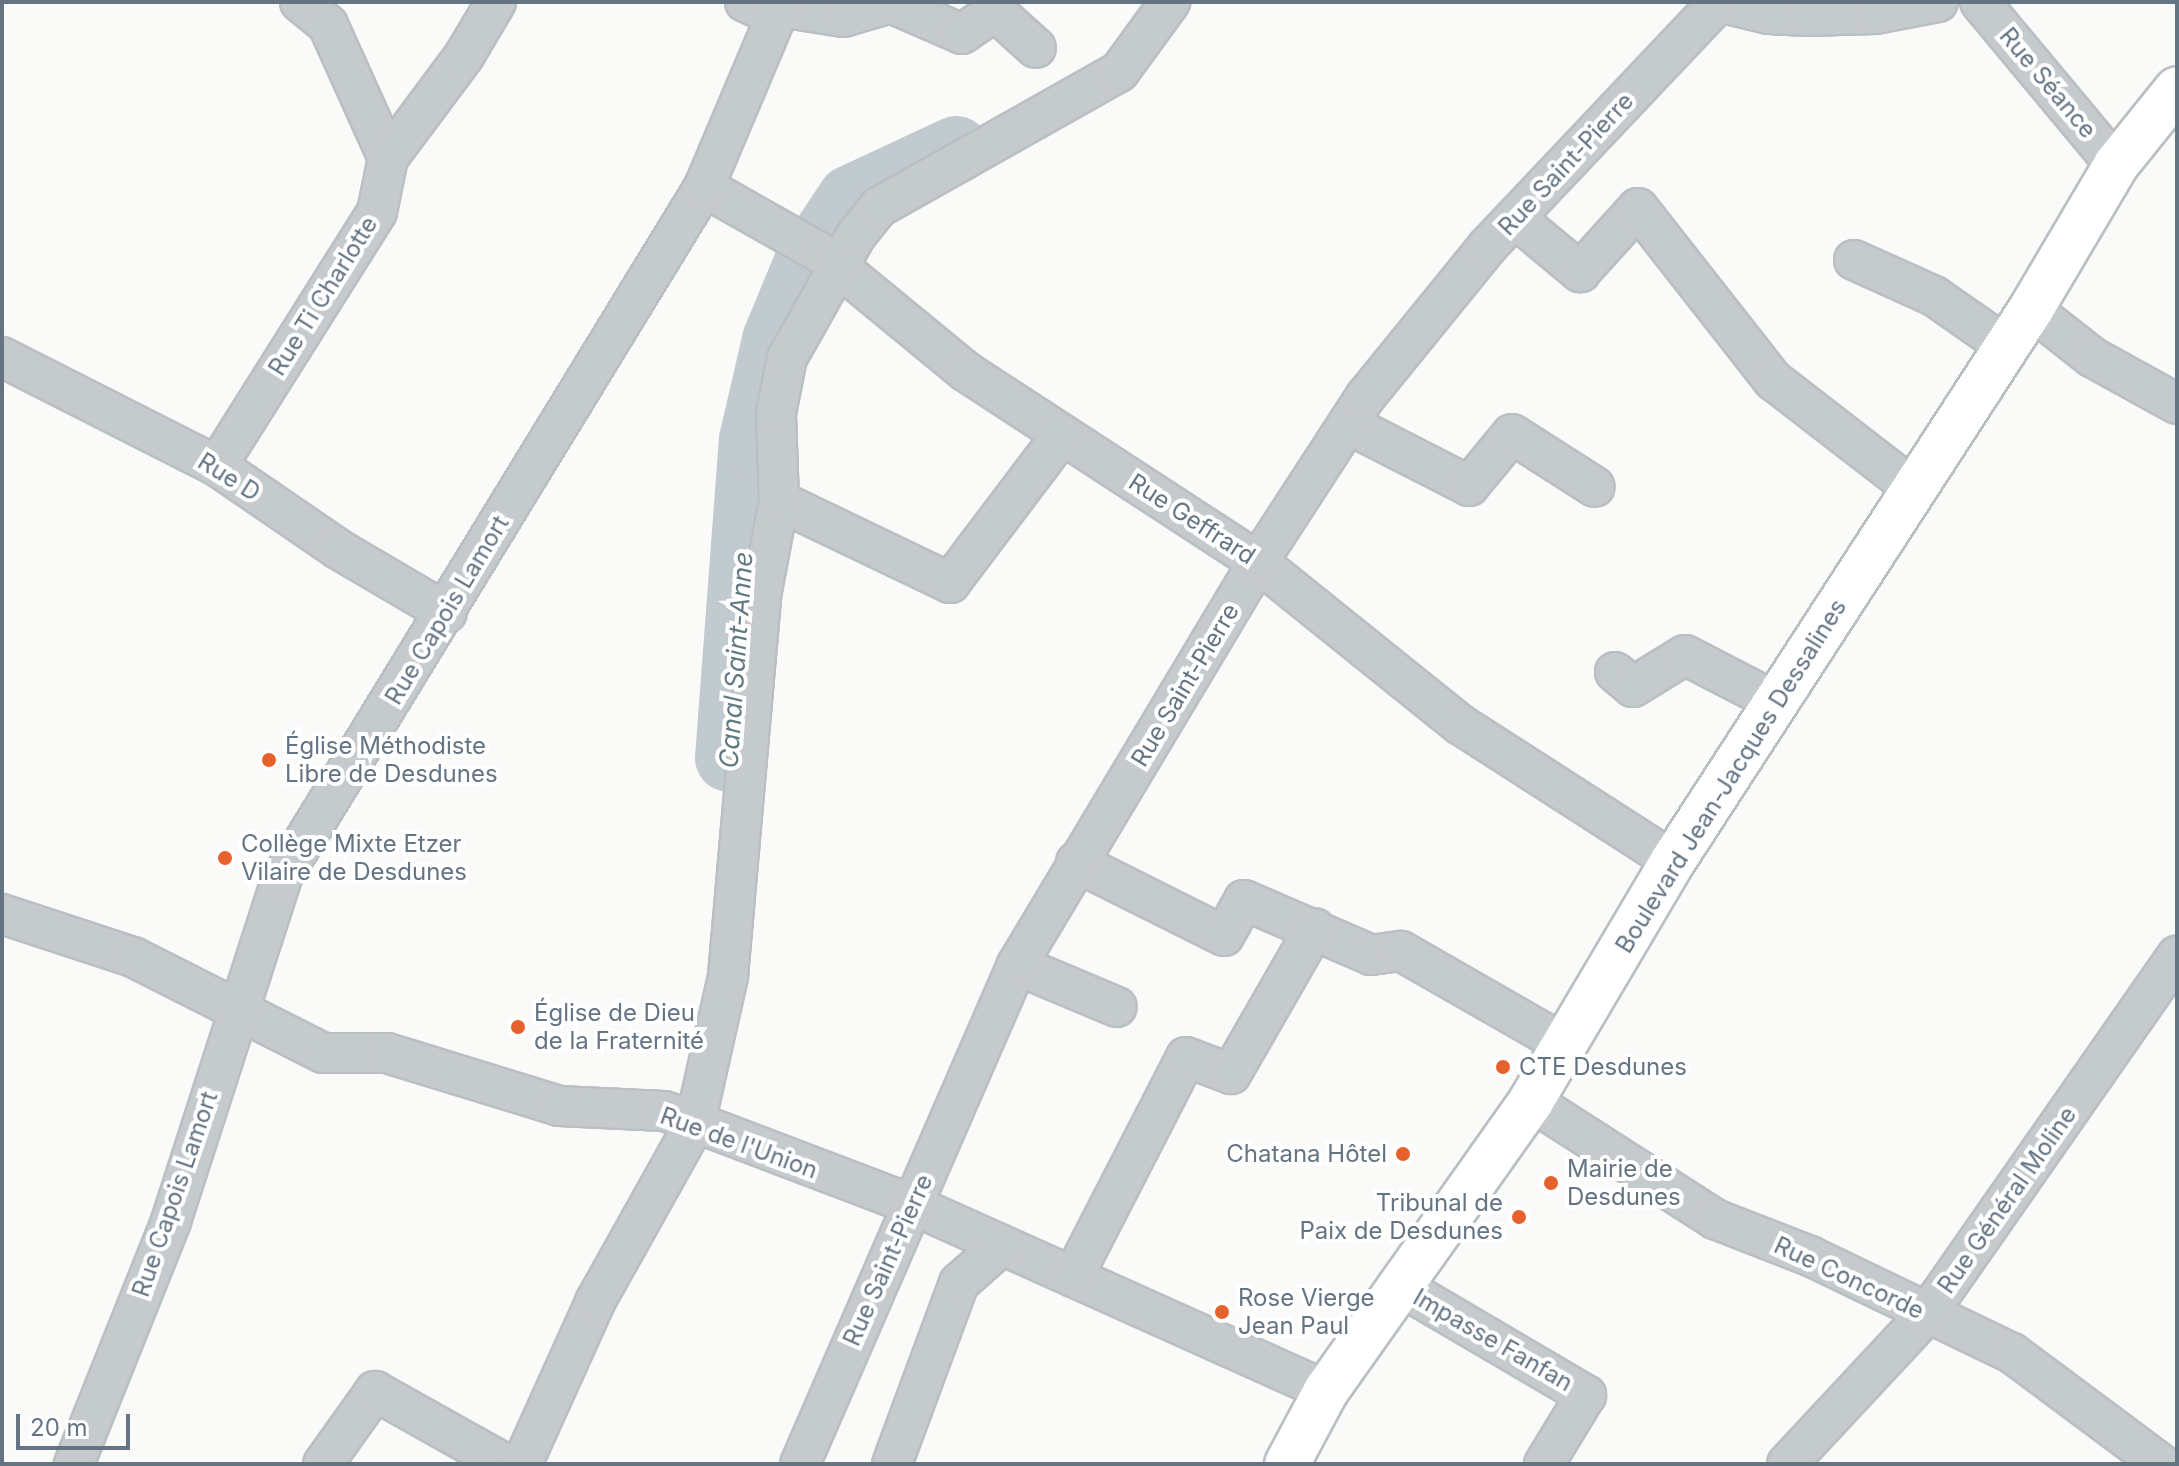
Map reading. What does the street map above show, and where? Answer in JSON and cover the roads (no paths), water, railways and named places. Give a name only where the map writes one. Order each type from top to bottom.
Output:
[{"type":"street","points":[[300,2],[328,25],[388,158]]},
{"type":"street","name":"Rue Ti Charlotte","points":[[217,466],[377,212],[388,158],[464,56],[496,2]]},
{"type":"street","points":[[522,1464],[681,1117],[728,976],[761,596],[779,501],[776,413],[787,358],[825,257],[857,234],[879,207],[1119,72],[1170,2]]},
{"type":"street","points":[[1719,2],[1769,14],[1807,16],[1875,14],[1938,2]]},
{"type":"street","name":"Rue Saint-Pierre","points":[[800,1464],[1017,965],[1258,562],[1366,396],[1515,218],[1719,2]]},
{"type":"street","name":"Rue Séance","points":[[1980,2],[2116,165]]},
{"type":"street","points":[[771,7],[843,17],[891,3],[962,34],[995,11],[1036,48]]},
{"type":"street","name":"Rue Capois Lamort","points":[[74,1464],[171,1221],[236,1010],[282,877],[447,613],[704,187],[771,7]]},
{"type":"street","name":"Boulevard Jean-Jacques Dessalines","points":[[1287,1464],[1326,1391],[1531,1101],[1673,861],[2007,347],[2116,165],[2177,89]]},
{"type":"street","name":"Rue Geffrard","points":[[704,187],[825,257],[965,371],[1258,562],[1461,725],[1673,861]]},
{"type":"street","points":[[1515,218],[1580,272],[1638,208],[1773,380],[1914,489]]},
{"type":"street","points":[[1854,260],[1934,296],[2007,347]]},
{"type":"street","points":[[2031,309],[2092,357],[2177,404]]},
{"type":"street","name":"Rue D","points":[[2,357],[217,466],[338,549],[447,613]]},
{"type":"street","points":[[1348,424],[1469,486],[1512,434],[1595,487]]},
{"type":"street","points":[[779,501],[950,583],[1062,435]]},
{"type":"street","points":[[1615,672],[1633,687],[1685,655],[1776,702]]},
{"type":"street","points":[[1076,862],[1224,936],[1244,900],[1315,928],[1371,955],[1401,951],[1565,1045]]},
{"type":"street","name":"Rue de l'Union","points":[[2,914],[133,957],[323,1053],[387,1053],[461,1072],[559,1106],[681,1117],[913,1205],[1326,1391]]},
{"type":"street","points":[[1073,1277],[1186,1057],[1231,1074],[1315,928]]},
{"type":"street","name":"Rue Général Moline","points":[[1787,1464],[1927,1314],[2177,956]]},
{"type":"street","points":[[1017,965],[1117,1007]]},
{"type":"street","name":"Rue Concorde","points":[[1531,1101],[1715,1219],[1810,1256],[2012,1353],[2161,1464]]},
{"type":"street","points":[[892,1464],[959,1283],[1002,1245]]},
{"type":"street","name":"Impasse Fanfan","points":[[1400,1286],[1586,1395],[1544,1464]]},
{"type":"street","points":[[323,1464],[375,1391],[505,1464]]},
{"type":"waterway","name":"Canal Saint-Anne","points":[[729,758],[753,440],[776,340],[807,265],[851,199],[956,150]]},
{"type":"place","name":"Église Méthodiste Libre de Desdunes","points":[[269,760]]},
{"type":"place","name":"Collège Mixte Etzer Vilaire de Desdunes","points":[[225,858]]},
{"type":"place","name":"Église de Dieu de la Fraternité","points":[[518,1027]]},
{"type":"place","name":"CTE Desdunes","points":[[1503,1067]]},
{"type":"place","name":"Chatana Hôtel","points":[[1403,1154]]},
{"type":"place","name":"Mairie de Desdunes","points":[[1551,1183]]},
{"type":"place","name":"Tribunal de Paix de Desdunes","points":[[1519,1217]]},
{"type":"place","name":"Rose Vierge Jean Paul","points":[[1222,1312]]}]
